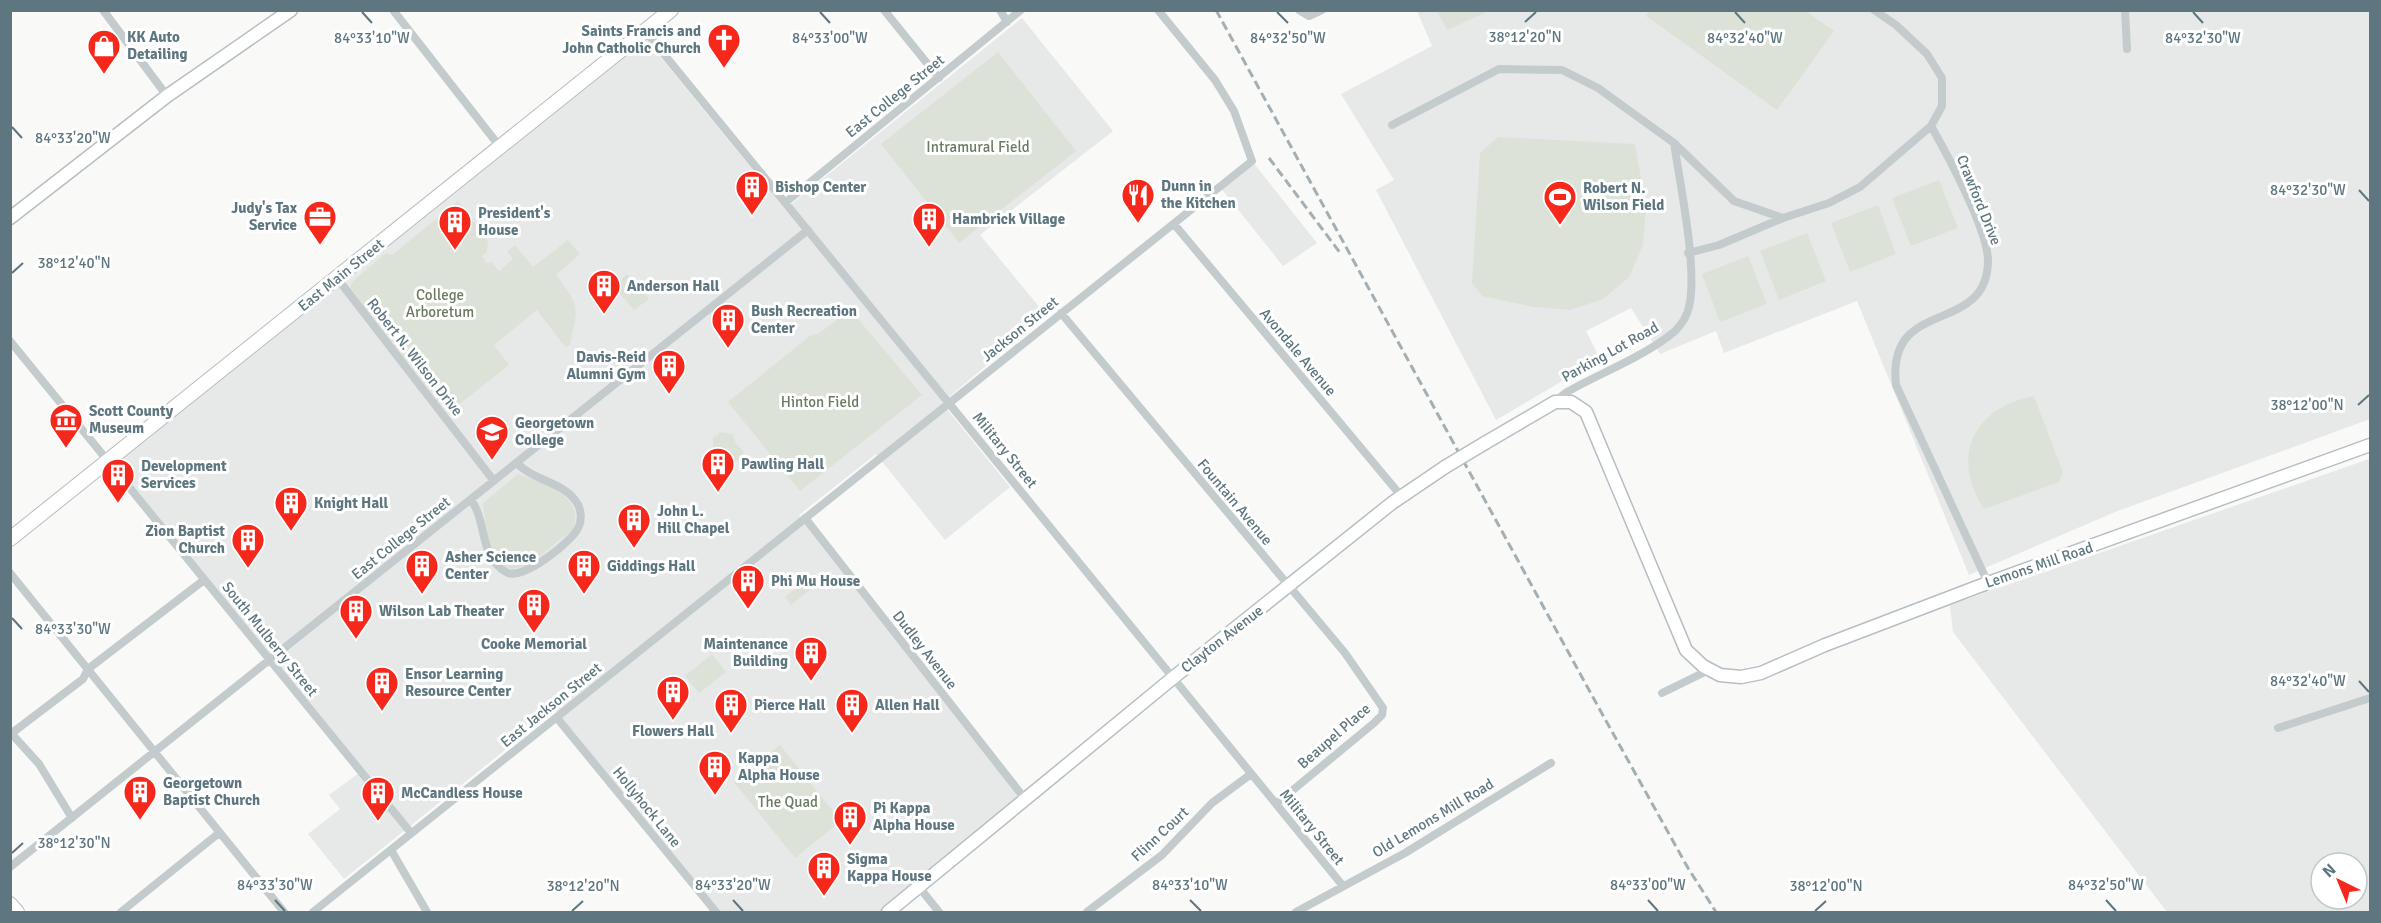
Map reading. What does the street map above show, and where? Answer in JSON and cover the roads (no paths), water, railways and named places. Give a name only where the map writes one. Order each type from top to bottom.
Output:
[{"type":"main road","name":"East Main Street","points":[[10,539],[671,10]]},
{"type":"main road","points":[[10,904],[17,912]]},
{"type":"street","points":[[103,10],[167,96]]},
{"type":"street","points":[[10,218],[167,96],[291,10]]},
{"type":"street","points":[[393,10],[501,147]]},
{"type":"street","points":[[884,10],[939,78]]},
{"type":"street","points":[[1000,10],[1007,22]]},
{"type":"street","name":"East College Street","points":[[786,202],[1021,10]]},
{"type":"street","name":"Jackson Street","points":[[805,518],[1252,161],[1233,111],[1215,80],[1158,10]]},
{"type":"street","points":[[1299,10],[1309,16],[1322,10]]},
{"type":"street","points":[[1688,253],[1719,245],[1829,203],[1860,188],[1931,126],[1942,106],[1942,78],[1927,54],[1896,25],[1874,10]]},
{"type":"street","points":[[2125,10],[2127,49]]},
{"type":"street","name":"Military Street","points":[[645,31],[1174,676],[1343,886]]},
{"type":"street","points":[[1392,125],[1499,69],[1562,70],[1598,88],[1674,143],[1734,201],[1783,219]]},
{"type":"street","name":"Crawford Drive","points":[[1931,126],[1956,170],[1988,260],[1985,282],[1971,302],[1918,326],[1908,334],[1899,348],[1894,366],[1896,385],[1988,583]]},
{"type":"street","name":"Parking Lot Road","points":[[1551,404],[1567,392],[1658,343],[1676,330],[1689,307],[1692,281],[1674,143]]},
{"type":"street","name":"Avondale Avenue","points":[[1174,224],[1402,497]]},
{"type":"street","name":"East College Street","points":[[10,867],[808,230]]},
{"type":"street","name":"Robert N. Wilson Drive","points":[[337,278],[494,482]]},
{"type":"street","name":"Fountain Avenue","points":[[1061,313],[1288,588],[1345,653],[1380,703],[1383,712]]},
{"type":"street","name":"South Mulberry Street","points":[[10,341],[411,834]]},
{"type":"street","points":[[1551,404],[1565,401],[1577,405],[1589,416],[1681,641],[1694,659],[1709,670],[1662,693]]},
{"type":"street","name":"Clayton Avenue","points":[[888,912],[1174,676],[1402,497],[1444,467],[1551,404]]},
{"type":"street","name":"Lemons Mill Road","points":[[1709,670],[1734,677],[1761,673],[1825,645],[1988,583],[2370,445]]},
{"type":"street","points":[[471,500],[478,510],[490,557],[511,574],[520,574],[534,567],[573,535],[580,524],[580,513],[578,504],[570,494],[526,472],[518,463]]},
{"type":"street","name":"East Jackson Street","points":[[313,912],[805,518]]},
{"type":"street","name":"Dudley Avenue","points":[[805,518],[1025,799]]},
{"type":"street","points":[[10,573],[284,912]]},
{"type":"street","points":[[72,818],[39,764],[11,732],[83,679],[88,669],[204,579]]},
{"type":"street","points":[[2278,728],[2370,698]]},
{"type":"street","name":"Beaupel Place","points":[[1276,804],[1374,723],[1383,712]]},
{"type":"street","name":"Hollyhock Lane","points":[[556,718],[716,912]]},
{"type":"street","name":"Old Lemons Mill Road","points":[[1296,912],[1412,848],[1551,762]]},
{"type":"street","name":"Flinn Court","points":[[1087,912],[1162,855],[1212,803],[1251,774]]},
{"type":"street","points":[[121,912],[219,833]]},
{"type":"street","points":[[391,850],[427,912]]},
{"type":"street","points":[[919,886],[939,912]]},
{"type":"railway","points":[[1216,10],[1600,710],[1688,868],[1716,912]]},
{"type":"railway","points":[[1269,158],[1341,254]]},
{"type":"place","name":"Saints Francis and John Catholic Church","points":[[724,69]]},
{"type":"place","name":"KK Auto Detailing","points":[[104,75]]},
{"type":"place","name":"Bishop Center","points":[[752,216]]},
{"type":"place","name":"Dunn in the Kitchen","points":[[1138,224]]},
{"type":"place","name":"Robert N. Wilson Field","points":[[1560,226]]},
{"type":"place","name":"Judy's Tax Service","points":[[320,246]]},
{"type":"place","name":"Hambrick Village","points":[[929,248]]},
{"type":"place","name":"President's House","points":[[455,251]]},
{"type":"place","name":"Anderson Hall","points":[[604,315]]},
{"type":"place","name":"Bush Recreation Center","points":[[728,349]]},
{"type":"place","name":"Davis-Reid Alumni Gym","points":[[669,395]]},
{"type":"place","name":"Scott County Museum","points":[[66,449]]},
{"type":"place","name":"Georgetown College","points":[[492,461]]},
{"type":"place","name":"Pawling Hall","points":[[718,493]]},
{"type":"place","name":"Development Services","points":[[118,504]]},
{"type":"place","name":"Knight Hall","points":[[291,532]]},
{"type":"place","name":"John L. Hill Chapel","points":[[634,549]]},
{"type":"place","name":"Zion Baptist Church","points":[[248,569]]},
{"type":"place","name":"Asher Science Center","points":[[422,595]]},
{"type":"place","name":"Giddings Hall","points":[[584,595]]},
{"type":"place","name":"Phi Mu House","points":[[748,610]]},
{"type":"place","name":"Cooke Memorial","points":[[534,634]]},
{"type":"place","name":"Wilson Lab Theater","points":[[356,640]]},
{"type":"place","name":"Maintenance Building","points":[[811,682]]},
{"type":"place","name":"Ensor Learning Resource Center","points":[[382,712]]},
{"type":"place","name":"Flowers Hall","points":[[673,721]]},
{"type":"place","name":"Pierce Hall","points":[[731,734]]},
{"type":"place","name":"Allen Hall","points":[[852,734]]},
{"type":"place","name":"Kappa Alpha House","points":[[715,796]]},
{"type":"place","name":"Georgetown Baptist Church","points":[[140,821]]},
{"type":"place","name":"McCandless House","points":[[378,822]]},
{"type":"place","name":"Pi Kappa Alpha House","points":[[850,846]]},
{"type":"place","name":"Sigma Kappa House","points":[[824,897]]},
{"type":"park label","name":"Intramural Field","points":[[978,147]]},
{"type":"park label","name":"College Arboretum","points":[[440,304]]},
{"type":"park label","name":"Hinton Field","points":[[820,402]]},
{"type":"park label","name":"The Quad","points":[[788,802]]}]
